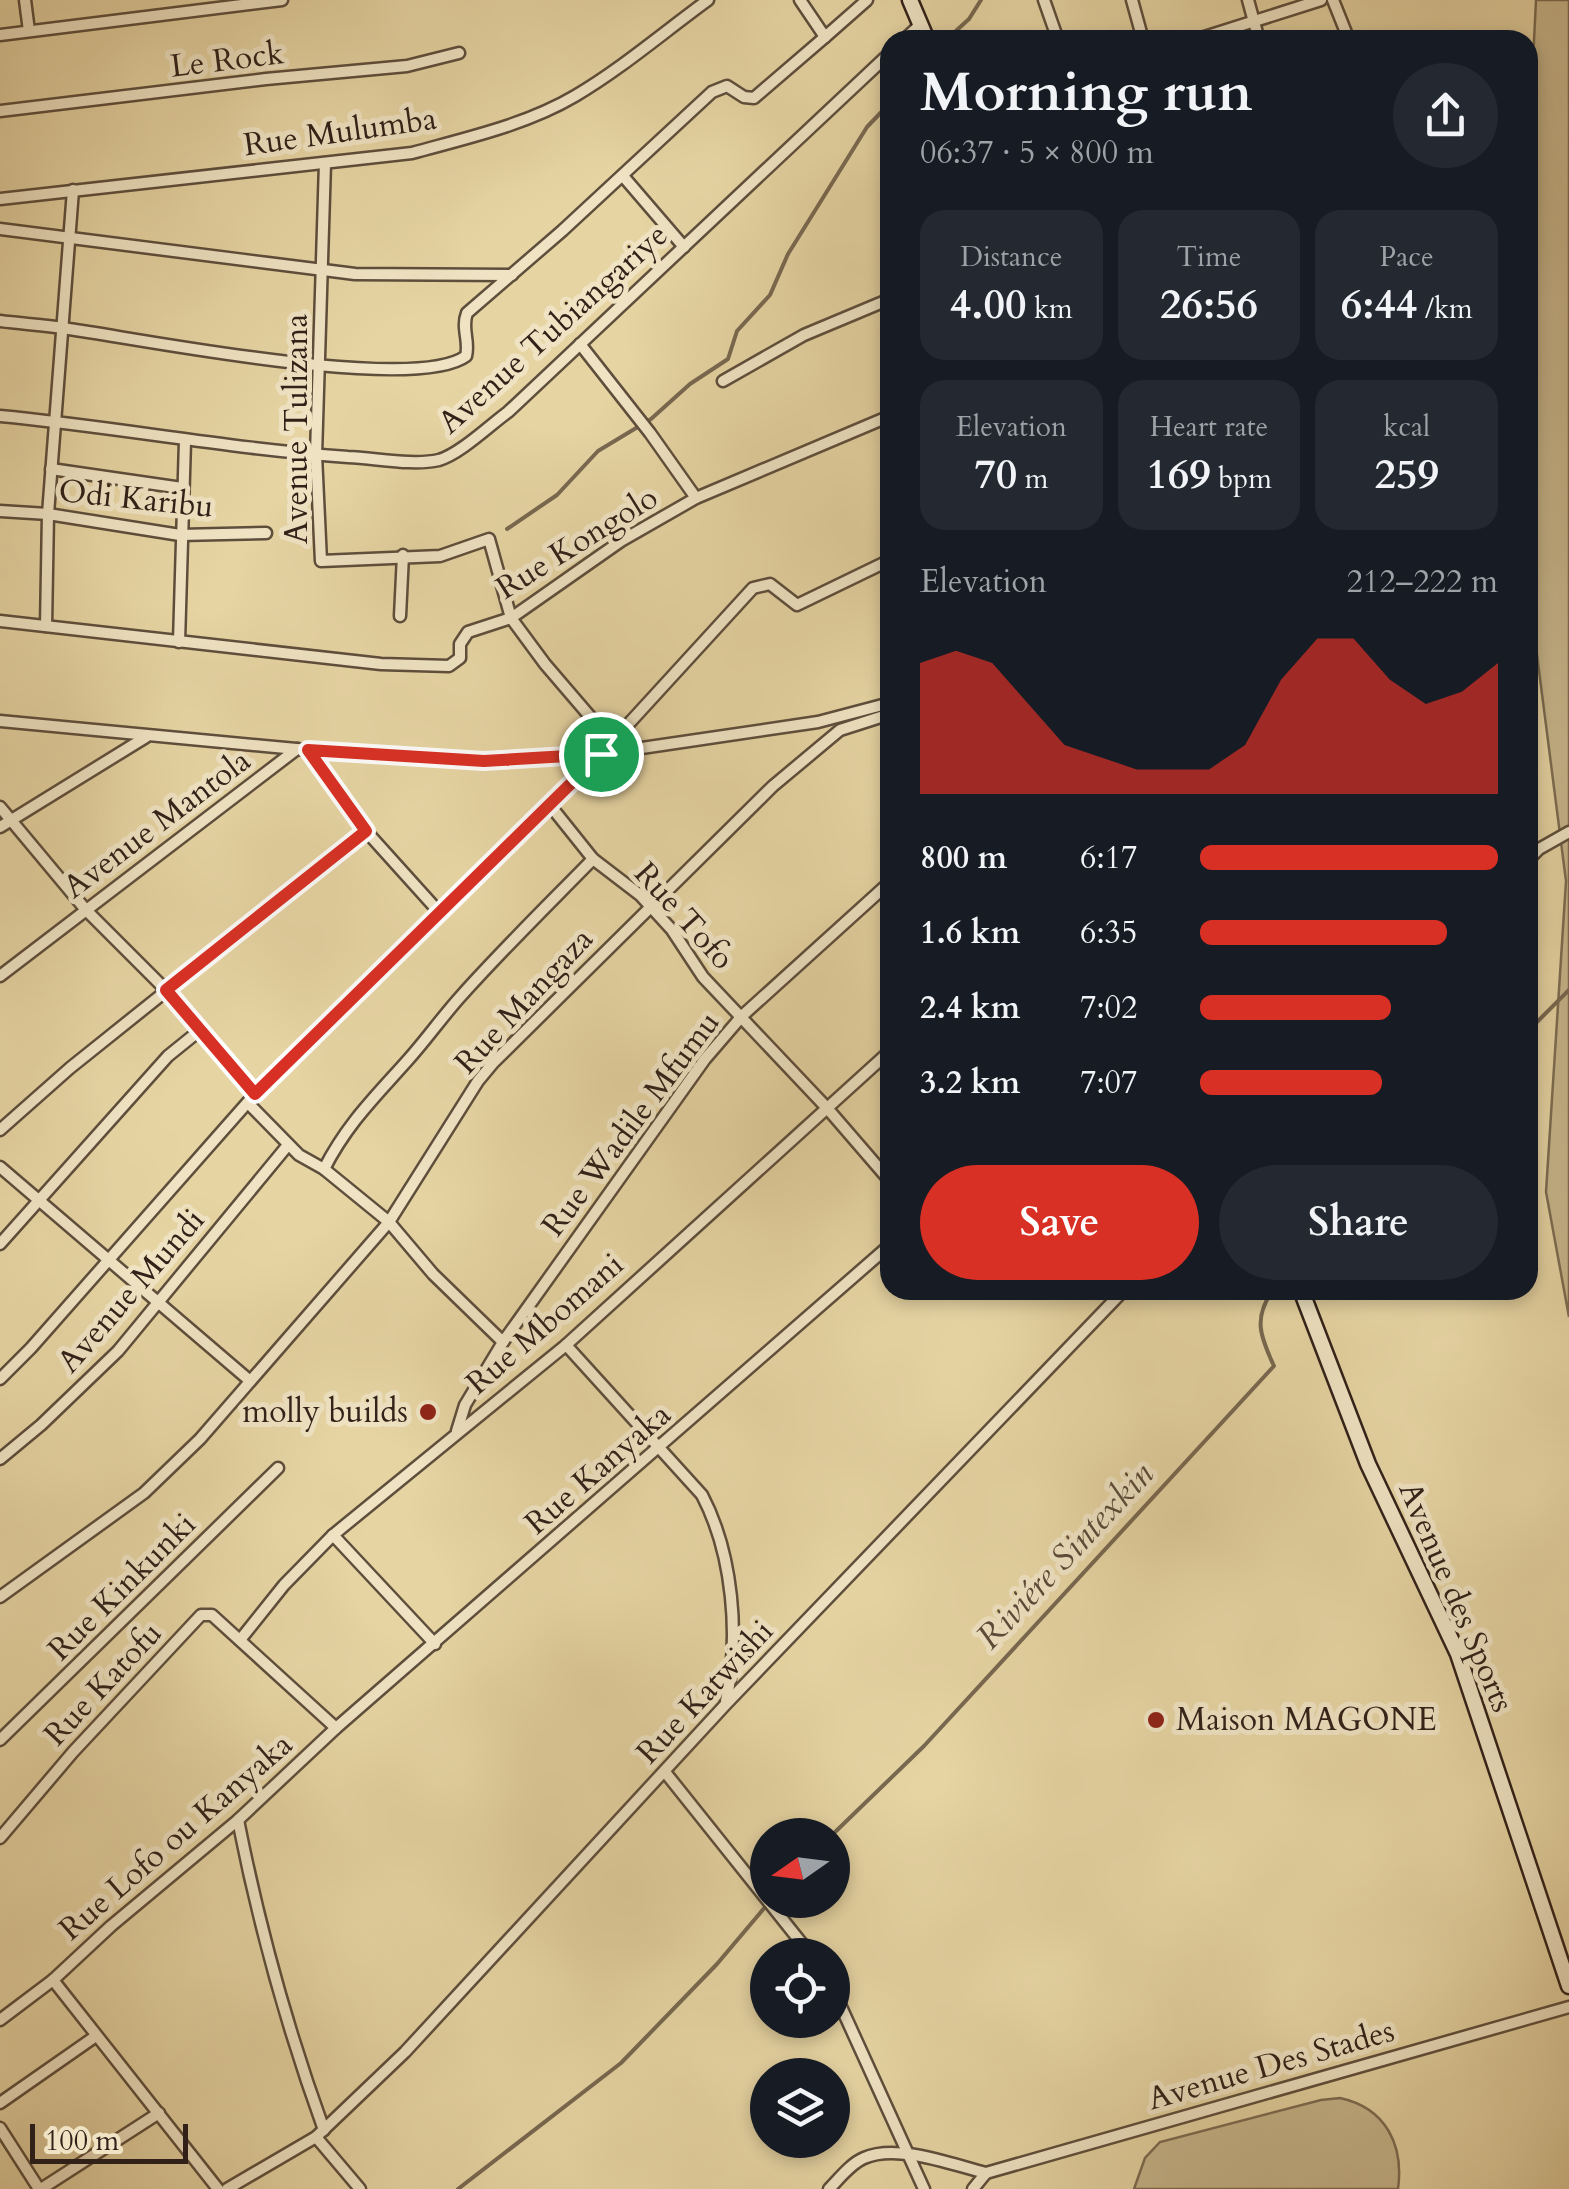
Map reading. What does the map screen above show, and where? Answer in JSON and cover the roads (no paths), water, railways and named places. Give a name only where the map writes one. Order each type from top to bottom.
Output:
[{"type":"street","points":[[24,0],[28,31]]},
{"type":"street","points":[[0,35],[282,0]]},
{"type":"street","name":"Rue Mulumba","points":[[0,199],[412,153],[540,113],[575,96],[708,0]]},
{"type":"street","points":[[800,0],[825,37]]},
{"type":"street","points":[[0,322],[361,369],[424,368],[459,362],[466,356],[468,346],[464,326],[468,313],[712,92],[727,86],[744,97],[754,98],[867,0]]},
{"type":"street","points":[[910,0],[923,30]]},
{"type":"street","points":[[1044,0],[1054,30]]},
{"type":"street","points":[[1132,0],[1140,30]]},
{"type":"street","points":[[1248,0],[1255,30]]},
{"type":"street","points":[[1225,30],[1321,0]]},
{"type":"street","points":[[1333,0],[1345,30]]},
{"type":"street","points":[[914,30],[920,24]]},
{"type":"street","name":"Le Rock","points":[[0,111],[407,66],[459,54]]},
{"type":"street","name":"Avenue Tubiangariye","points":[[0,416],[316,455],[427,462],[447,457],[508,412],[880,62]]},
{"type":"street","name":"Avenue Tulizana","points":[[325,164],[316,455],[321,561],[440,556],[482,540],[491,541],[511,618]]},
{"type":"street","points":[[623,176],[684,246]]},
{"type":"street","points":[[46,626],[48,514],[73,190]]},
{"type":"street","points":[[0,229],[324,271],[402,276],[513,275]]},
{"type":"street","points":[[723,381],[804,335],[880,303]]},
{"type":"street","points":[[580,344],[696,498]]},
{"type":"street","name":"Rue Kongolo","points":[[179,642],[381,664],[449,666],[460,658],[460,644],[468,632],[511,618],[622,541],[696,498],[880,420]]},
{"type":"street","points":[[0,621],[179,642],[185,441]]},
{"type":"street","points":[[52,469],[182,488]]},
{"type":"street","name":"Odi Karibu","points":[[0,511],[48,514],[180,536],[266,533]]},
{"type":"street","points":[[400,616],[402,556]]},
{"type":"street","points":[[0,1379],[251,1098],[601,754],[758,584],[770,584],[796,604],[880,565]]},
{"type":"street","points":[[511,618],[611,741]]},
{"type":"street","points":[[0,721],[484,761],[601,754],[818,722],[880,706]]},
{"type":"street","name":"Rue Mangaza","points":[[0,1597],[144,1492],[200,1439],[389,1222],[478,1081],[773,786],[827,740],[855,723],[880,717]]},
{"type":"street","points":[[5,824],[146,736]]},
{"type":"street","points":[[303,749],[366,831],[439,912]]},
{"type":"street","name":"Avenue Mantola","points":[[0,976],[303,749]]},
{"type":"street","name":"Rue Tofo","points":[[549,804],[594,859],[631,886],[672,930],[703,976],[828,1108],[880,1169]]},
{"type":"street","points":[[0,807],[5,824],[166,990],[288,1145],[389,1222],[433,1274],[503,1342]]},
{"type":"street","points":[[0,1130],[70,1068],[366,831]]},
{"type":"street","points":[[1538,850],[1569,832]]},
{"type":"street","points":[[324,1169],[342,1135],[368,1101],[503,950],[594,859]]},
{"type":"street","name":"Rue Wadile Mfumu","points":[[456,1432],[465,1405],[503,1342],[705,1059],[742,1016],[880,891]]},
{"type":"street","points":[[0,1244],[168,1056],[199,1032]]},
{"type":"street","name":"Rue Mbomani","points":[[240,1640],[284,1585],[332,1535],[566,1345],[880,1060]]},
{"type":"street","name":"Avenue Mundi","points":[[0,1459],[118,1351],[288,1145]]},
{"type":"street","points":[[0,1167],[249,1380]]},
{"type":"street","name":"Rue Kanyaka","points":[[336,1728],[880,1254]]},
{"type":"street","name":"Rue Katwishi","points":[[227,2189],[320,2133],[405,2052],[726,1704],[1114,1300]]},
{"type":"street","name":"Avenue des Sports","points":[[1305,1300],[1368,1464],[1458,1654],[1569,1986]]},
{"type":"street","points":[[566,1345],[702,1495],[724,1564],[734,1654],[726,1704]]},
{"type":"street","name":"Rue Kinkunki","points":[[0,1740],[278,1468]]},
{"type":"street","points":[[332,1535],[435,1644]]},
{"type":"street","name":"Rue Katofu","points":[[0,1838],[72,1752],[201,1615],[206,1613],[240,1640]]},
{"type":"street","points":[[240,1640],[336,1728]]},
{"type":"street","name":"Rue Lofo ou Kanyaka","points":[[0,2020],[53,1980],[238,1820],[336,1728]]},
{"type":"street","points":[[665,1772],[750,1881]]},
{"type":"street","points":[[238,1820],[257,1919],[320,2133],[360,2189]]},
{"type":"street","points":[[781,1918],[797,1938]]},
{"type":"street","points":[[53,1980],[218,2189]]},
{"type":"street","name":"Avenue Des Stades","points":[[986,2173],[1569,2007]]},
{"type":"street","points":[[850,2027],[924,2189]]},
{"type":"street","points":[[0,2103],[96,2036]]},
{"type":"street","points":[[0,2128],[40,2189],[159,2113]]},
{"type":"street","points":[[828,2189],[863,2158],[908,2154],[986,2173],[973,2189]]},
{"type":"waterway","points":[[957,30],[981,0]]},
{"type":"waterway","points":[[507,529],[557,495],[598,451],[651,419],[690,384],[728,359],[737,331],[770,295],[788,254],[867,127],[880,113]]},
{"type":"waterway","name":"Riviére Sintexkin","points":[[1538,1021],[1569,990]]},
{"type":"waterway","name":"Riviére Sintexkin","points":[[850,1818],[924,1746],[1274,1366],[1261,1327],[1267,1300]]},
{"type":"waterway","name":"Riviére Sintexkin","points":[[458,2189],[621,2063],[756,1918]]},
{"type":"place","name":"molly builds","points":[[428,1412]]},
{"type":"place","name":"Maison MAGONE","points":[[1156,1720]]}]
